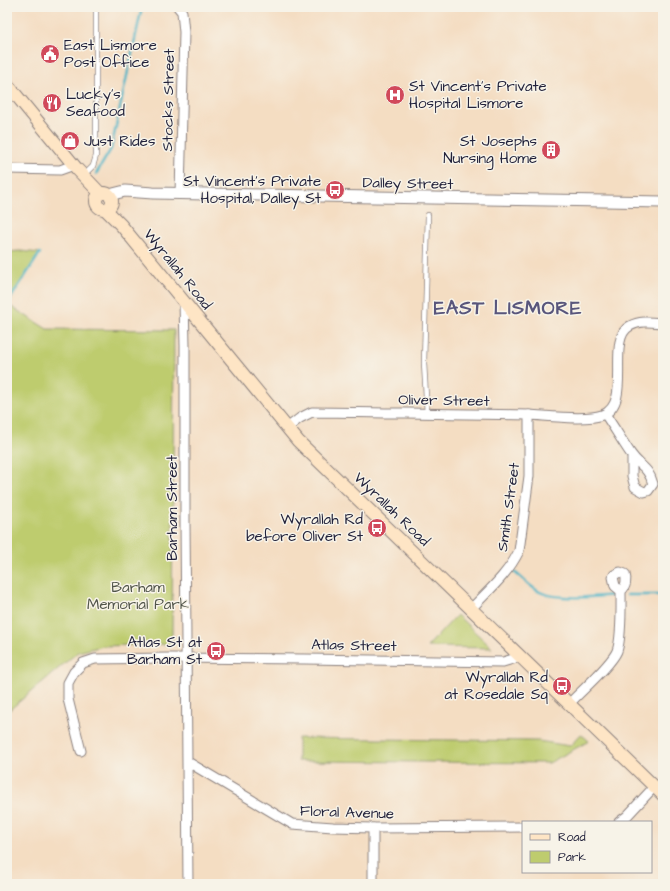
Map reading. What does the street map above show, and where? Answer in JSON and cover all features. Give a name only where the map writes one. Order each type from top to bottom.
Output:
[{"type":"main road","name":"Wyrallah Road","points":[[7,84],[78,170],[82,180],[105,201],[121,225],[298,441],[659,791]]},
{"type":"street","name":"Stocks Street","points":[[178,7],[182,12],[184,32],[180,194]]},
{"type":"street","points":[[7,168],[78,170]]},
{"type":"street","name":"Dalley Street","points":[[105,201],[124,191],[153,194],[663,202]]},
{"type":"street","name":"Barham Street","points":[[184,301],[186,346],[185,520],[188,884]]},
{"type":"street","points":[[632,456],[605,414],[613,405],[617,396],[619,385],[619,341],[624,330],[630,326],[640,322],[663,323]]},
{"type":"street","name":"Oliver Street","points":[[287,428],[300,418],[312,412],[579,417],[600,416],[605,414]]},
{"type":"street","name":"Smith Street","points":[[471,609],[507,571],[519,552],[529,476],[529,415]]},
{"type":"street","points":[[569,704],[611,660],[617,651],[621,592]]},
{"type":"street","name":"Atlas Street","points":[[81,751],[68,699],[68,683],[74,672],[83,663],[96,659],[187,658],[503,662],[509,661],[519,654]]},
{"type":"street","name":"Floral Avenue","points":[[188,762],[292,824],[373,828],[522,827]]},
{"type":"street","points":[[620,821],[659,791]]},
{"type":"street","points":[[373,828],[373,884]]},
{"type":"lane","points":[[78,170],[93,166],[96,156],[96,7]]},
{"type":"lane","points":[[427,414],[424,362],[428,214]]},
{"type":"green space","points":[[20,251],[40,253],[7,304],[7,252]]},
{"type":"green space","name":"Barham Memorial Park","points":[[7,304],[47,329],[174,330],[172,644],[103,646],[78,652],[7,712]]},
{"type":"green space","points":[[457,615],[492,648],[427,647]]},
{"type":"green space","points":[[581,734],[589,741],[549,763],[298,761],[298,738],[538,741],[570,746]]},
{"type":"waterway","points":[[96,174],[111,149],[142,7]]},
{"type":"waterway","points":[[7,304],[40,253]]},
{"type":"waterway","points":[[512,570],[528,584],[545,594],[576,598],[615,595]]},
{"type":"waterway","points":[[627,595],[663,595]]},
{"type":"place","name":"East Lismore Post Office","points":[[50,54]]},
{"type":"place","name":"St Vincent's Private Hospital Lismore","points":[[395,95]]},
{"type":"place","name":"Lucky's Seafood","points":[[52,103]]},
{"type":"place","name":"Just Rides","points":[[70,141]]},
{"type":"place","name":"St Josephs Nursing Home","points":[[551,150]]},
{"type":"place","name":"St Vincent's Private Hospital, Dalley St","points":[[335,190]]},
{"type":"place","name":"Wyrallah Rd before Oliver St","points":[[377,528]]},
{"type":"place","name":"Atlas St at Barham St","points":[[216,651]]},
{"type":"place","name":"Wyrallah Rd at Rosedale Sq","points":[[562,686]]},
{"type":"district","name":"EAST LISMORE","points":[[508,307]]}]
